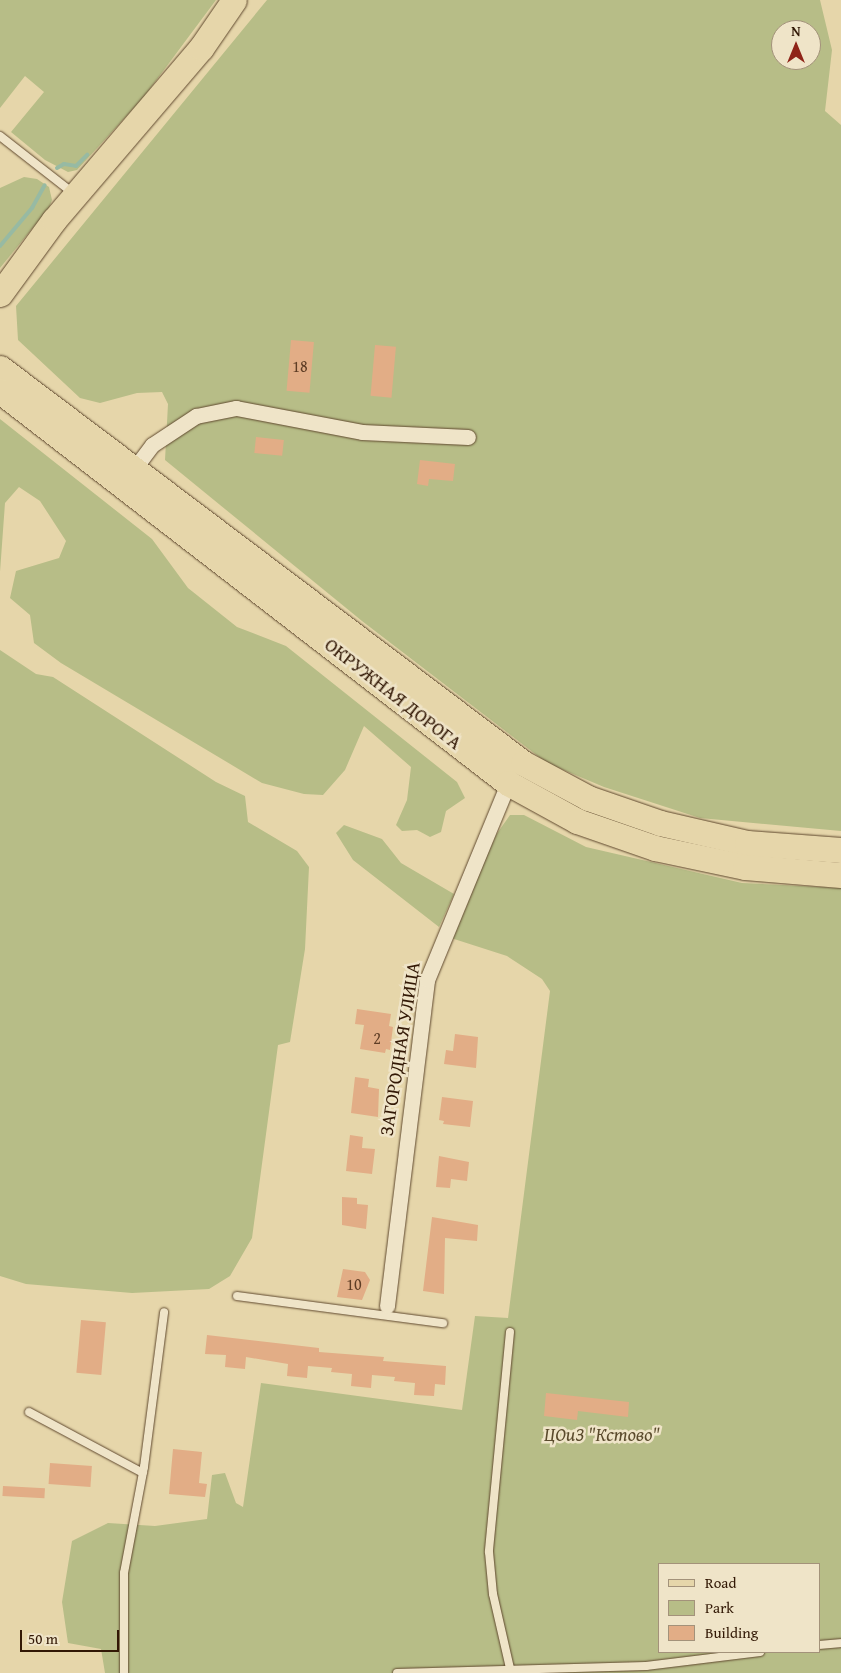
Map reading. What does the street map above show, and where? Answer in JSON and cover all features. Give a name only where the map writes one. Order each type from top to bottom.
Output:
[{"type":"main road","points":[[0,294],[76,195],[201,48],[234,0]]},
{"type":"main road","name":"ОКРУЖНАЯ ДОРОГА","points":[[0,368],[523,763],[588,798],[660,823],[747,843],[841,850]]},
{"type":"main road","name":"ОКРУЖНАЯ ДОРОГА","points":[[0,392],[508,783],[577,821],[655,848],[745,867],[841,875]]},
{"type":"street","points":[[134,469],[152,445],[196,416],[236,408],[362,432],[468,437]]},
{"type":"street","name":"ЗАГОРОДНАЯ УЛИЦА","points":[[386,1310],[427,980],[508,783]]},
{"type":"lane","points":[[0,136],[76,195]]},
{"type":"lane","points":[[237,1296],[386,1310],[444,1323]]},
{"type":"lane","points":[[124,1673],[124,1572],[144,1473],[164,1312]]},
{"type":"lane","points":[[510,1332],[489,1552],[493,1594],[510,1668]]},
{"type":"lane","points":[[28,1412],[144,1473]]},
{"type":"lane","points":[[821,1645],[841,1643]]},
{"type":"lane","points":[[396,1673],[455,1672],[510,1668],[668,1665],[753,1653]]},
{"type":"green space","points":[[0,0],[216,0],[143,98],[77,170],[68,172],[45,160],[11,132],[44,92],[25,76],[0,108]]},
{"type":"green space","points":[[267,0],[820,0],[832,50],[825,111],[841,125],[841,831],[700,818],[604,787],[547,763],[362,621],[165,460],[168,404],[162,392],[137,393],[100,403],[80,398],[18,340],[16,306]]},
{"type":"green space","points":[[24,177],[37,179],[49,187],[52,200],[49,208],[0,268],[0,188]]},
{"type":"green space","points":[[0,419],[152,539],[188,588],[237,627],[286,646],[457,782],[465,798],[446,811],[441,832],[430,837],[417,830],[402,831],[396,825],[407,800],[411,767],[364,726],[345,770],[323,795],[304,794],[262,783],[61,663],[34,643],[30,615],[10,598],[16,571],[59,558],[66,541],[40,501],[19,487],[5,503],[0,572]]},
{"type":"green space","points":[[0,650],[36,674],[53,677],[216,782],[245,796],[248,822],[297,851],[309,867],[305,949],[290,1042],[278,1045],[252,1238],[230,1276],[209,1289],[132,1293],[26,1284],[0,1276]]},
{"type":"green space","name":"ЦОиЗ \"Кстово\"","points":[[510,815],[524,815],[586,847],[742,883],[841,888],[841,1673],[105,1673],[101,1649],[68,1643],[62,1602],[72,1541],[108,1523],[155,1526],[207,1519],[212,1475],[225,1473],[236,1503],[243,1507],[261,1383],[462,1410],[475,1316],[508,1318],[550,991],[542,979],[507,956],[451,938],[496,835]]},
{"type":"green space","points":[[344,825],[382,839],[401,863],[454,894],[439,927],[353,860],[336,833]]},
{"type":"building","points":[[291,340],[314,342],[309,393],[287,391]]},
{"type":"building","points":[[375,345],[396,347],[391,398],[371,396]]},
{"type":"building","points":[[256,437],[284,440],[282,456],[254,453]]},
{"type":"building","points":[[420,460],[455,464],[453,481],[429,479],[428,486],[417,484]]},
{"type":"building","points":[[357,1009],[391,1014],[389,1026],[393,1027],[390,1050],[386,1049],[385,1053],[360,1049],[364,1025],[355,1024]]},
{"type":"building","points":[[455,1034],[478,1037],[476,1068],[444,1064],[446,1050],[453,1051]]},
{"type":"building","points":[[355,1077],[369,1079],[368,1087],[379,1089],[378,1117],[351,1113]]},
{"type":"building","points":[[442,1097],[473,1101],[470,1127],[443,1124],[444,1121],[439,1120]]},
{"type":"building","points":[[350,1135],[363,1137],[362,1148],[375,1149],[372,1174],[346,1171]]},
{"type":"building","points":[[439,1156],[469,1162],[467,1181],[451,1179],[450,1188],[436,1187]]},
{"type":"building","points":[[342,1197],[357,1198],[357,1204],[368,1205],[366,1229],[342,1225]]},
{"type":"building","points":[[432,1217],[478,1225],[477,1241],[445,1238],[444,1294],[423,1291]]},
{"type":"building","points":[[343,1269],[365,1272],[370,1280],[362,1300],[337,1297]]},
{"type":"building","points":[[81,1320],[106,1322],[101,1375],[76,1373]]},
{"type":"building","points":[[207,1335],[319,1348],[319,1352],[384,1357],[383,1361],[446,1366],[445,1385],[435,1384],[434,1396],[414,1395],[415,1383],[394,1381],[395,1377],[372,1375],[371,1388],[351,1386],[352,1374],[331,1372],[332,1368],[308,1366],[307,1378],[287,1376],[288,1364],[246,1357],[245,1369],[225,1367],[226,1355],[205,1354]]},
{"type":"building","points":[[546,1393],[629,1402],[628,1417],[578,1411],[577,1420],[544,1416]]},
{"type":"building","points":[[173,1449],[202,1452],[199,1483],[207,1484],[205,1497],[169,1494]]},
{"type":"building","points":[[50,1463],[92,1466],[90,1487],[49,1484]]},
{"type":"building","points":[[3,1486],[45,1488],[44,1498],[2,1496]]},
{"type":"waterway","points":[[57,168],[64,164],[76,166],[87,155]]},
{"type":"waterway","points":[[0,246],[32,208],[45,185]]}]
